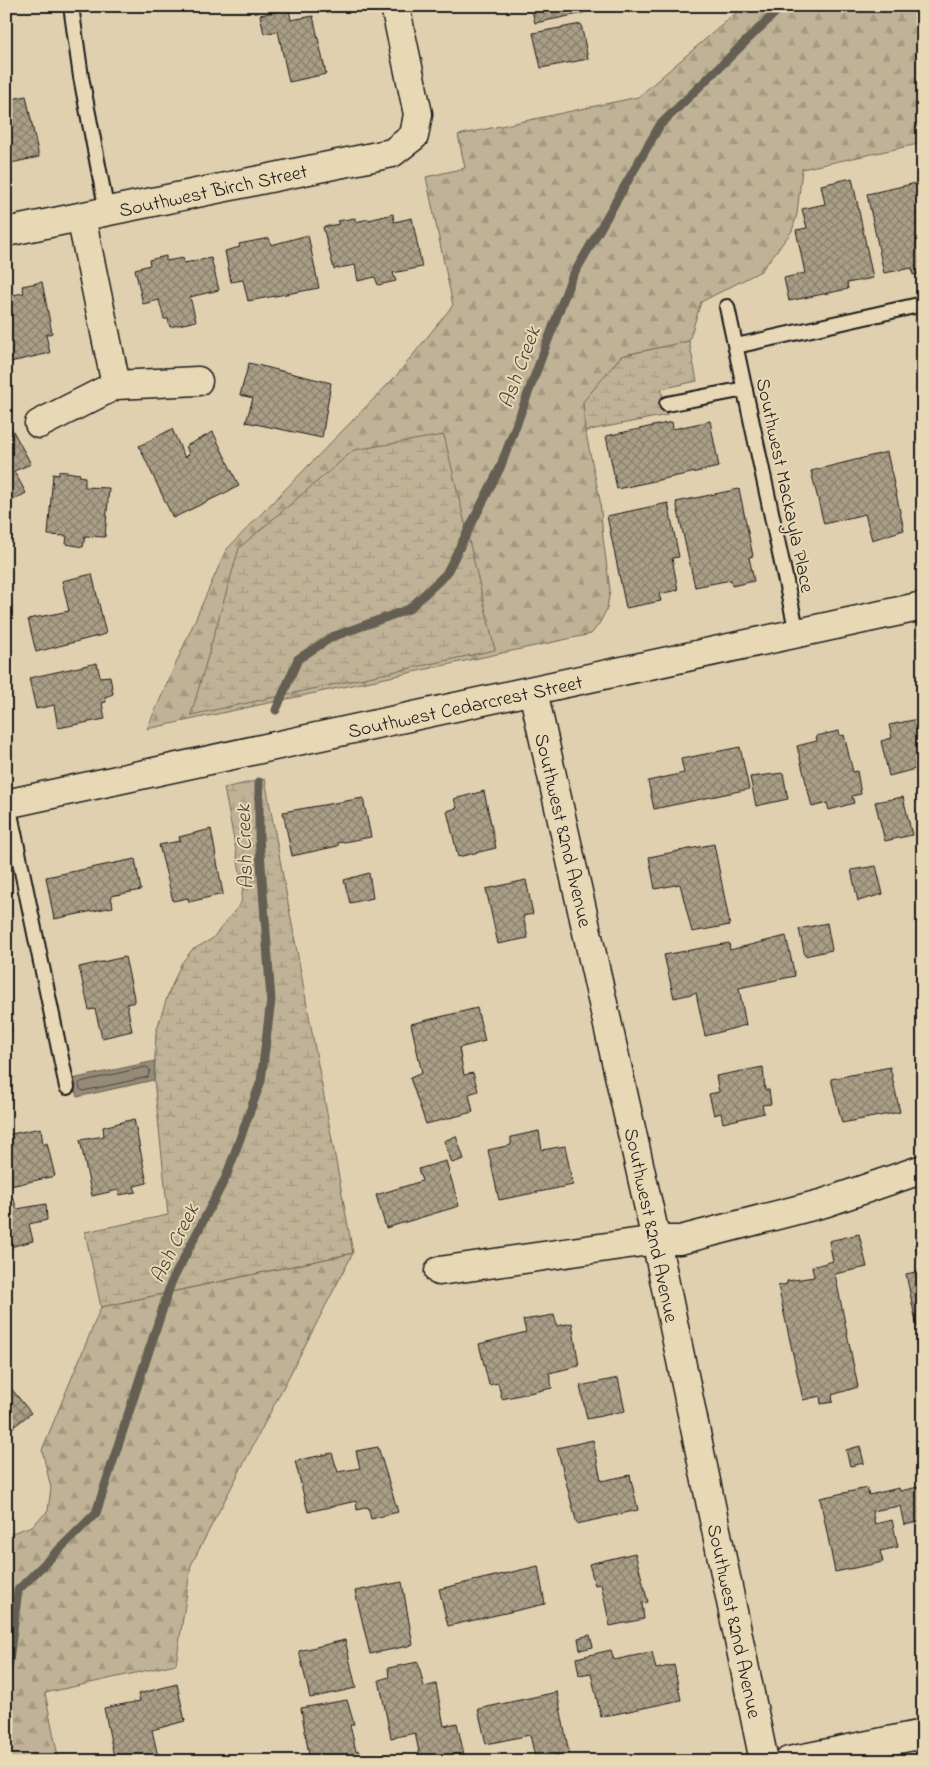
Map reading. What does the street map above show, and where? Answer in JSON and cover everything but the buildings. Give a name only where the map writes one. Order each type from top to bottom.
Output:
[{"type":"street","name":"Southwest Birch Street","points":[[6,232],[392,153],[414,136],[418,114],[394,6]]},
{"type":"street","points":[[81,217],[116,385]]},
{"type":"street","points":[[40,424],[116,385],[198,381]]},
{"type":"street","name":"Southwest Cedarcrest Street","points":[[7,804],[923,606]]},
{"type":"street","name":"Southwest 82nd Avenue","points":[[533,691],[656,1240],[764,1761]]},
{"type":"street","points":[[439,1271],[656,1240],[680,1240],[824,1203],[923,1169]]},
{"type":"street","points":[[789,1761],[923,1734]]},
{"type":"lane","points":[[71,6],[81,77],[107,212]]},
{"type":"lane","points":[[736,346],[923,304]]},
{"type":"lane","name":"Southwest Mackayla Place","points":[[727,307],[797,633]]},
{"type":"lane","points":[[667,404],[745,389]]},
{"type":"lane","points":[[7,804],[67,1087]]},
{"type":"green space","points":[[744,6],[923,6],[923,143],[802,169],[797,214],[792,231],[761,271],[701,302],[689,341],[621,356],[584,402],[586,434],[600,500],[610,590],[607,609],[591,634],[147,729],[226,550],[397,375],[453,305],[426,177],[465,168],[458,135],[638,97]]},
{"type":"green space","points":[[689,341],[697,381],[661,389],[667,415],[585,431],[583,402],[621,356]]},
{"type":"green space","points":[[444,435],[495,650],[191,715],[239,548],[354,450]]},
{"type":"green space","points":[[265,779],[353,1253],[101,1307],[85,1232],[168,1215],[154,1080],[156,1032],[167,997],[181,964],[192,950],[212,939],[241,903],[243,887],[224,788]]},
{"type":"green space","points":[[353,1253],[191,1565],[176,1664],[45,1693],[59,1761],[6,1761],[6,1535],[32,1526],[48,1511],[51,1488],[42,1450],[101,1307]]},
{"type":"water","points":[[155,1061],[154,1080],[77,1097],[72,1079]]},
{"type":"waterway","name":"Ash Creek","points":[[276,710],[298,659],[332,637],[409,609],[446,574],[500,468],[571,279],[660,125],[782,6]]},
{"type":"waterway","name":"Ash Creek","points":[[6,1685],[18,1590],[96,1513],[171,1283],[226,1177],[261,1081],[271,1000],[259,837],[259,782]]}]
